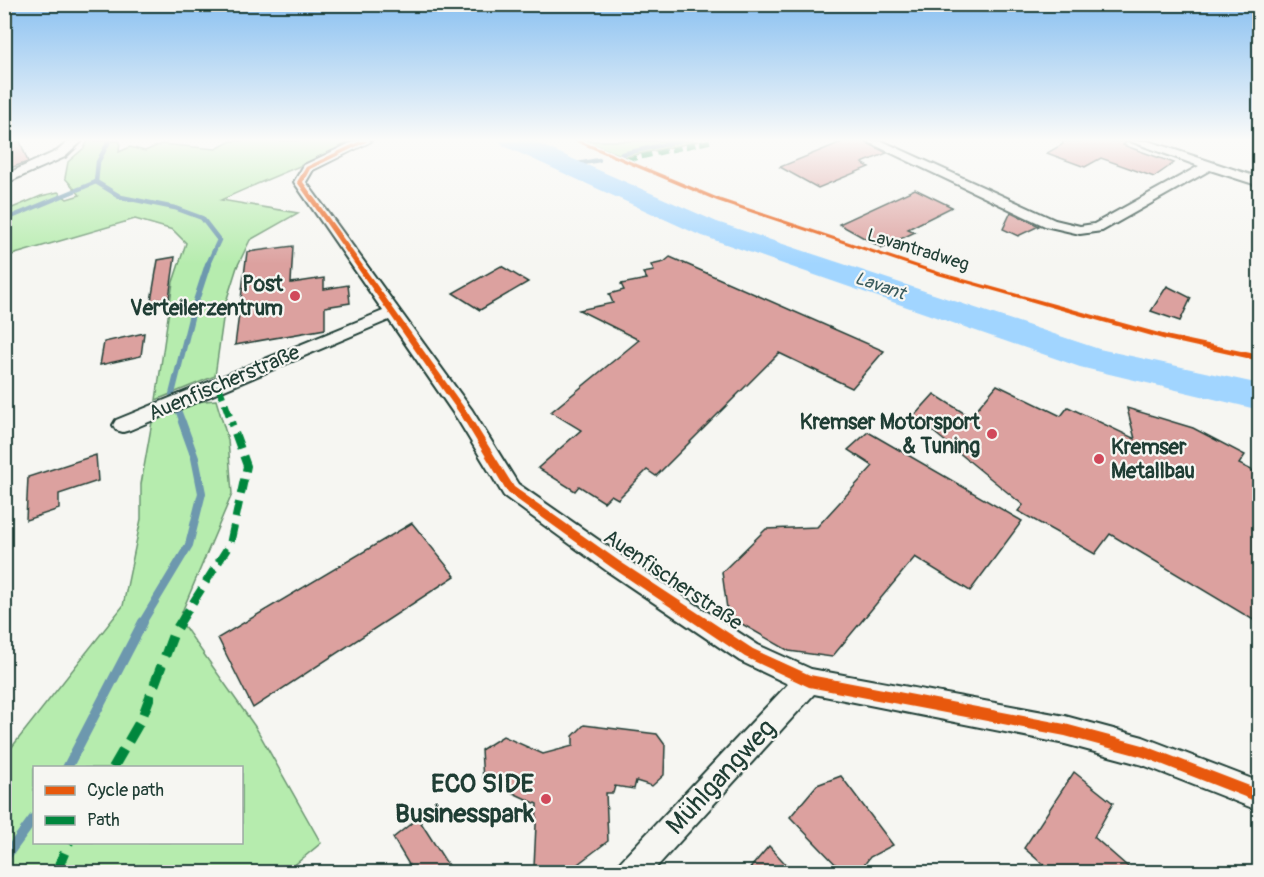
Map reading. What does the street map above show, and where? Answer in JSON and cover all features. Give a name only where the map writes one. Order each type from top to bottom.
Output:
[{"type":"street","name":"Auenfischerstraße","points":[[300,182],[465,415],[511,490],[615,564],[749,652],[809,681],[1065,730],[1143,751],[1260,797]]},
{"type":"street","points":[[960,182],[1050,224],[1080,230],[1097,228],[1179,182]]},
{"type":"street","name":"Auenfischerstraße","points":[[123,425],[392,313]]},
{"type":"street","name":"Mühlgangweg","points":[[632,873],[809,681]]},
{"type":"green space","points":[[68,182],[263,182],[221,200],[298,213],[250,240],[237,267],[225,305],[215,376],[156,400],[173,282],[186,243],[173,230],[135,219],[5,257],[5,211],[41,196],[58,192],[67,199],[80,195]]},
{"type":"green space","points":[[216,400],[228,440],[232,494],[179,619],[256,728],[321,843],[286,872],[5,872],[4,757],[123,606],[141,519],[141,484],[152,422],[193,402]]},
{"type":"building","points":[[807,182],[833,182],[818,188]]},
{"type":"building","points":[[915,189],[952,207],[908,229],[915,232],[882,248],[839,224]]},
{"type":"building","points":[[1011,212],[1039,226],[1018,236],[1003,229]]},
{"type":"building","name":"Post Verteilerzentrum","points":[[293,246],[291,283],[324,278],[324,289],[348,285],[350,303],[325,307],[325,329],[235,345],[247,252]]},
{"type":"building","points":[[175,257],[169,298],[151,301],[158,260]]},
{"type":"building","points":[[670,257],[884,351],[852,388],[779,353],[656,476],[647,470],[618,499],[611,495],[604,502],[579,486],[575,491],[538,468],[581,430],[551,412],[639,340],[579,310],[613,303],[609,294],[624,290],[621,284],[647,279],[643,273],[654,271],[651,265],[664,262]]},
{"type":"building","points":[[501,266],[528,282],[480,310],[453,293]]},
{"type":"building","points":[[1167,286],[1191,298],[1180,321],[1151,311]]},
{"type":"building","points":[[144,333],[141,356],[100,365],[104,342]]},
{"type":"building","points":[[997,385],[1061,416],[1068,407],[1135,439],[1127,408],[1193,428],[1245,455],[1239,464],[1260,474],[1260,624],[1110,534],[1095,554],[1018,511],[1023,505],[914,416],[934,394],[970,417]]},
{"type":"building","points":[[868,432],[1022,521],[970,591],[915,557],[832,657],[789,651],[728,616],[722,572],[766,529],[817,527],[873,466],[848,450]]},
{"type":"building","points":[[96,455],[98,481],[59,494],[59,509],[26,520],[28,477]]},
{"type":"building","points":[[412,523],[455,576],[253,708],[218,638]]},
{"type":"building","name":"ECO SIDE Businesspark","points":[[584,725],[657,734],[665,745],[664,775],[652,786],[636,781],[634,789],[615,786],[613,793],[606,793],[608,841],[566,873],[544,873],[534,867],[537,804],[483,779],[481,750],[503,736],[543,754],[573,746],[573,736]]},
{"type":"building","points":[[1074,772],[1113,803],[1094,837],[1135,873],[1053,873],[1024,848]]},
{"type":"building","points":[[841,776],[893,845],[870,857],[858,873],[844,873],[790,817],[817,785]]},
{"type":"building","points":[[418,818],[453,873],[414,873],[393,838]]},
{"type":"building","points":[[769,846],[794,873],[746,873]]},
{"type":"waterway","points":[[4,220],[96,182]]},
{"type":"waterway","points":[[96,182],[121,197],[175,208],[202,218],[219,240],[207,266]]},
{"type":"waterway","name":"Lavant","points":[[604,182],[707,228],[1092,359],[1260,397]]},
{"type":"waterway","points":[[183,423],[172,394],[193,310],[208,264]]},
{"type":"waterway","points":[[142,623],[189,545],[202,493],[195,458],[182,422]]},
{"type":"waterway","points":[[68,766],[143,622]]},
{"type":"waterway","points":[[4,859],[33,819]]},
{"type":"marked path","points":[[114,766],[142,718],[173,635],[230,544],[247,466],[218,385]]},
{"type":"marked path","points":[[56,872],[68,844]]},
{"type":"cycle path","points":[[300,182],[465,415],[511,490],[615,564],[749,653],[809,681],[1065,730],[1143,751],[1260,797]]},
{"type":"cycle path","name":"Lavantradweg","points":[[676,182],[719,200],[940,274],[1169,338],[1260,358]]},
{"type":"place","name":"Post Verteilerzentrum","points":[[295,296]]},
{"type":"place","name":"Kremser Motorsport & Tuning","points":[[992,434]]},
{"type":"place","name":"Kremser Metallbau","points":[[1099,459]]},
{"type":"place","name":"ECO SIDE Businesspark","points":[[546,799]]}]
